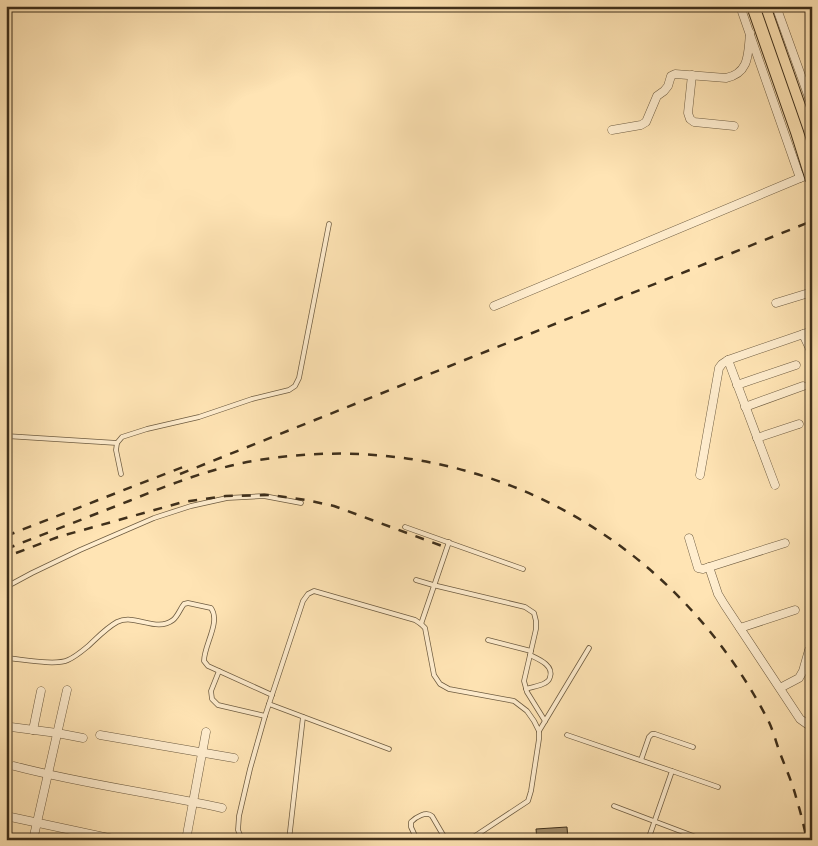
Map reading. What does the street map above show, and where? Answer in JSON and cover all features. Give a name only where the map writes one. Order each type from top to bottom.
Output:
[{"type":"highway","points":[[752,6],[797,132],[806,179]]},
{"type":"highway","points":[[764,6],[812,143]]},
{"type":"street","points":[[740,6],[806,179]]},
{"type":"street","points":[[776,6],[812,106]]},
{"type":"street","points":[[612,130],[641,125],[646,122],[657,96],[664,91],[668,86],[671,76],[675,74],[726,78],[732,77],[741,71],[746,65],[750,34]]},
{"type":"street","points":[[692,75],[688,113],[690,119],[694,122],[734,126]]},
{"type":"street","points":[[494,306],[806,179],[812,173]]},
{"type":"street","points":[[776,303],[812,292]]},
{"type":"street","points":[[700,475],[719,368],[722,364],[728,360],[812,331]]},
{"type":"street","points":[[803,334],[812,353]]},
{"type":"street","points":[[728,360],[775,485]]},
{"type":"street","points":[[737,385],[796,365]]},
{"type":"street","points":[[745,407],[803,386]]},
{"type":"street","points":[[757,438],[799,424]]},
{"type":"street","points":[[689,538],[698,568],[703,569],[785,543]]},
{"type":"street","points":[[710,567],[718,594],[800,719],[812,726]]},
{"type":"street","points":[[740,628],[795,610]]},
{"type":"street","points":[[780,688],[799,678],[804,671],[809,650]]},
{"type":"street","points":[[33,840],[67,690]]},
{"type":"street","points":[[33,730],[41,691]]},
{"type":"street","points":[[11,727],[83,738]]},
{"type":"street","points":[[186,840],[206,732]]},
{"type":"street","points":[[100,735],[234,758]]},
{"type":"street","points":[[14,766],[47,775],[222,808]]},
{"type":"street","points":[[6,816],[106,839],[118,840]]},
{"type":"lane","points":[[121,474],[116,450],[117,443],[122,438],[135,432],[199,417],[252,399],[289,390],[295,386],[299,378],[329,224]]},
{"type":"lane","points":[[6,436],[117,443]]},
{"type":"lane","points":[[6,587],[80,550],[154,518],[191,506],[227,498],[264,496],[301,503]]},
{"type":"lane","points":[[405,527],[523,569]]},
{"type":"lane","points":[[421,624],[449,542]]},
{"type":"lane","points":[[416,580],[525,607],[534,613],[536,629],[524,681],[526,689],[545,720]]},
{"type":"lane","points":[[242,840],[238,830],[239,816],[265,716],[303,601],[308,594],[314,591],[415,620],[424,628],[434,675],[440,684],[449,689],[514,701],[527,711],[534,721],[539,731],[539,739],[528,800],[469,840]]},
{"type":"lane","points":[[6,658],[54,663],[66,661],[79,653],[117,622],[129,619],[157,625],[165,624],[172,621],[184,604],[188,603],[211,608],[214,613],[215,620],[204,654],[204,661],[208,666],[272,694]]},
{"type":"lane","points":[[488,640],[530,653],[550,668],[550,680],[526,689]]},
{"type":"lane","points":[[539,731],[589,648]]},
{"type":"lane","points":[[219,671],[211,691],[212,699],[218,705],[265,716]]},
{"type":"lane","points":[[269,704],[390,749]]},
{"type":"lane","points":[[289,840],[303,717]]},
{"type":"lane","points":[[642,760],[649,736],[652,734],[693,747]]},
{"type":"lane","points":[[567,735],[718,787]]},
{"type":"lane","points":[[648,840],[672,771]]},
{"type":"lane","points":[[614,806],[704,840]]},
{"type":"lane","points":[[417,840],[411,827],[411,822],[427,814],[432,816],[446,840]]},
{"type":"building","points":[[567,827],[568,840],[537,840],[536,829]]},
{"type":"railway","points":[[180,474],[812,221]]},
{"type":"railway","points":[[6,549],[177,482],[226,467],[259,460],[338,454],[414,460],[487,477],[556,506],[619,545],[677,594],[726,653],[768,720],[794,789],[807,840]]},
{"type":"railway","points":[[6,536],[188,465]]},
{"type":"railway","points":[[16,553],[58,537],[183,502],[226,496],[270,495],[334,506],[442,546]]}]
